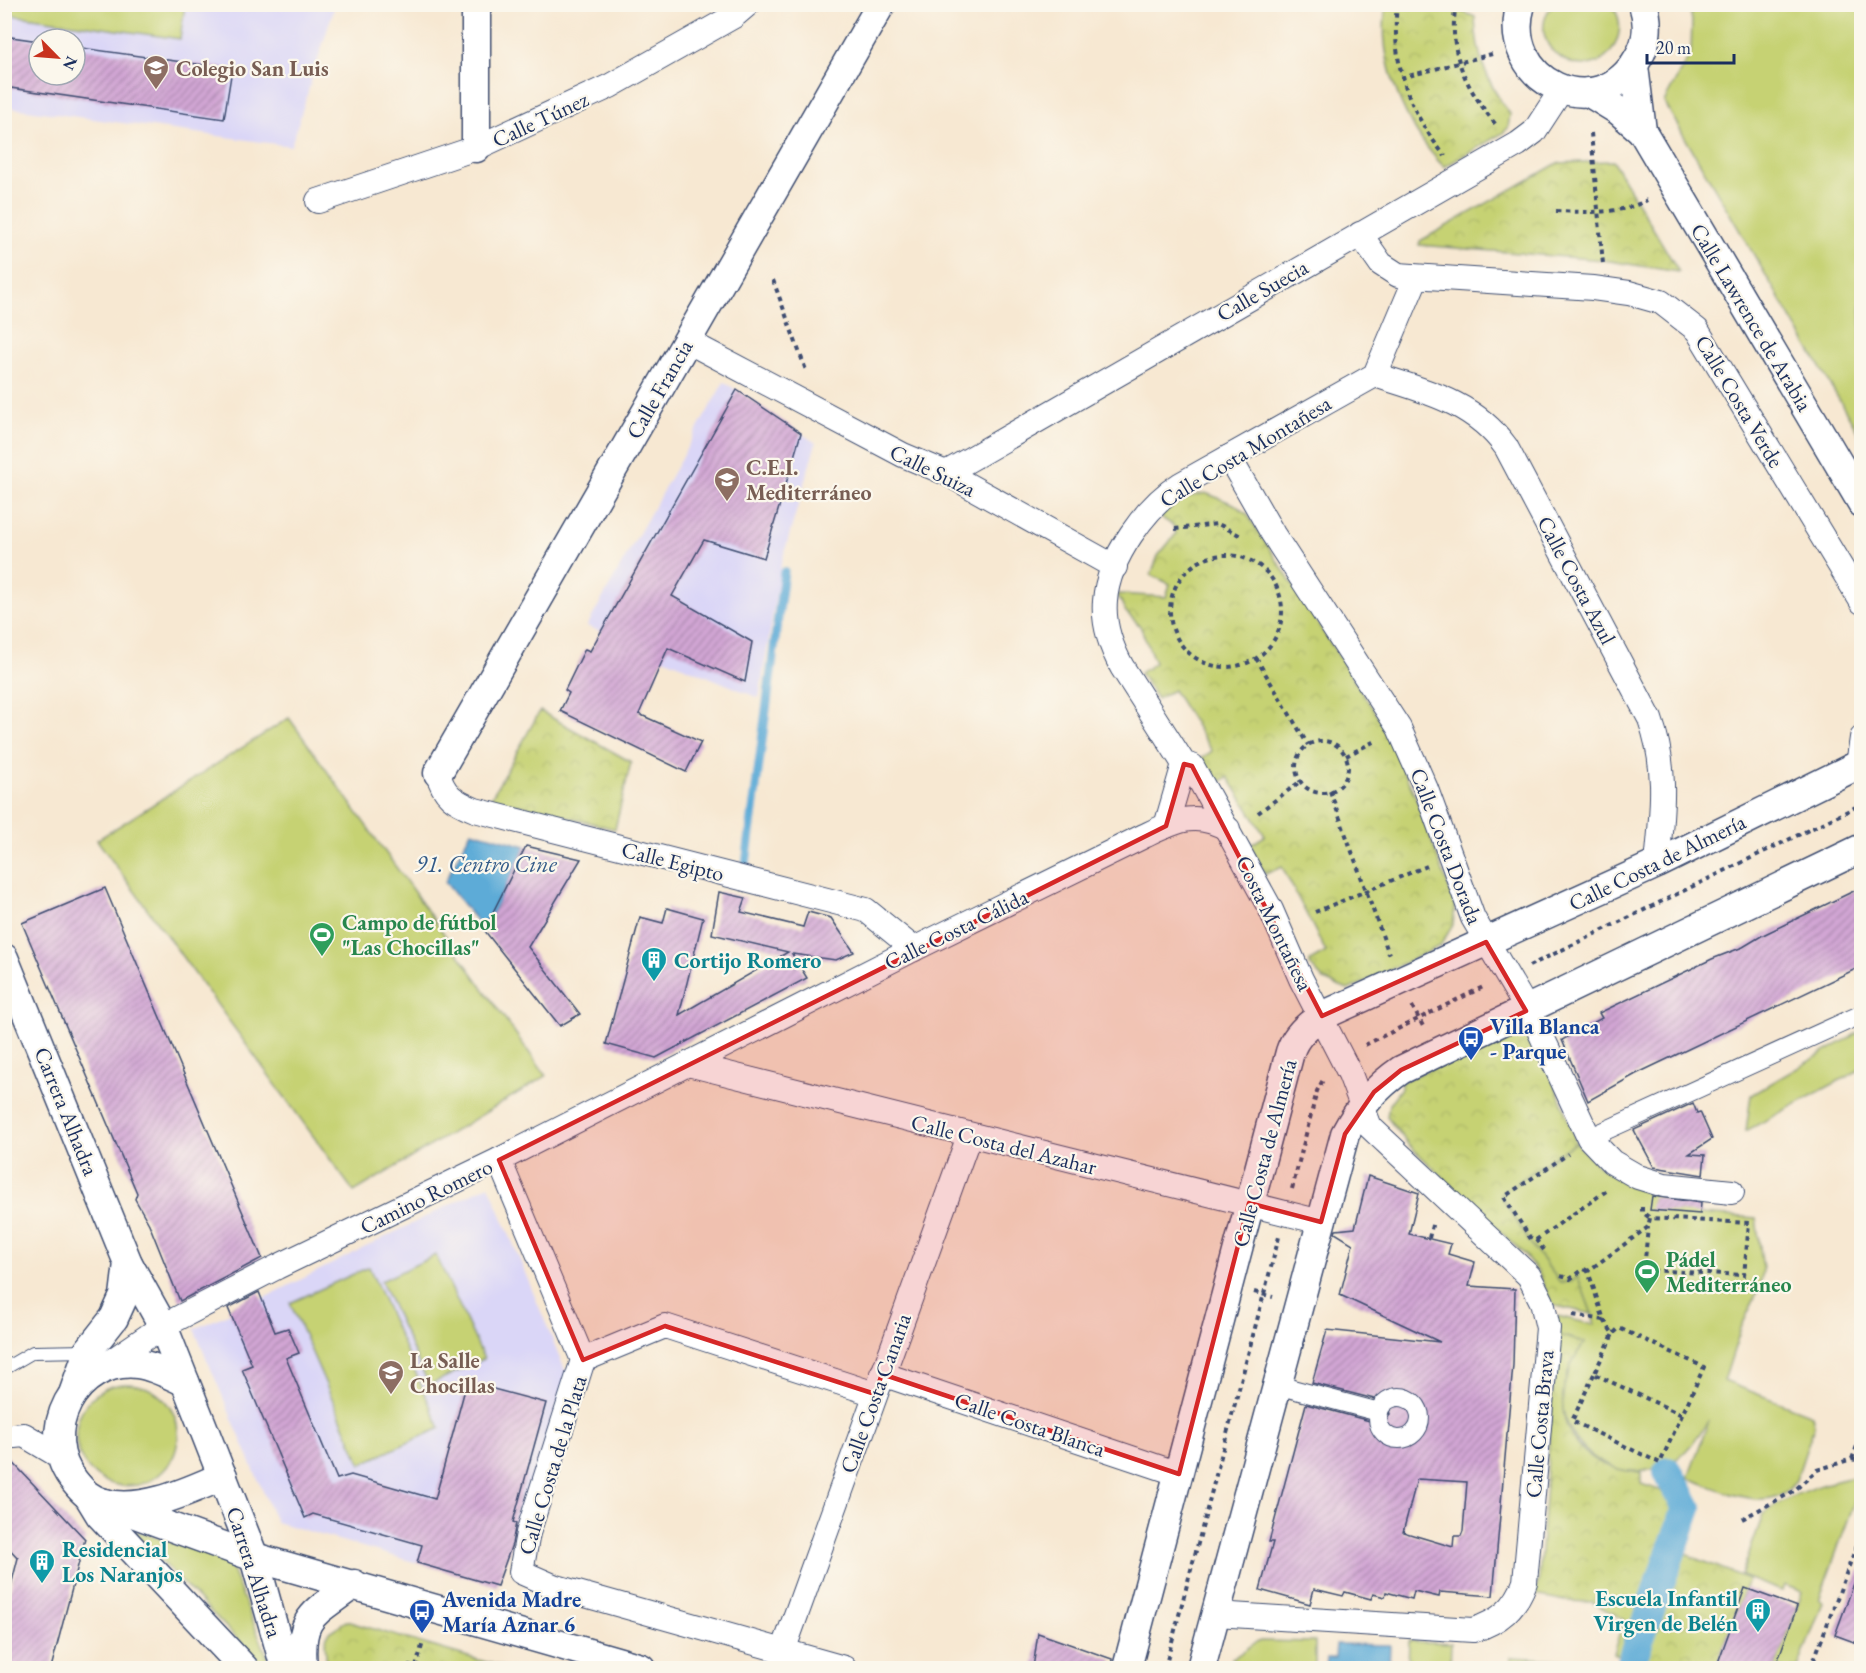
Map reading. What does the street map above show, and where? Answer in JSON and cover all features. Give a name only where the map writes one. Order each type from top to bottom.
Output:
[{"type":"street","points":[[476,4],[476,148]]},
{"type":"street","name":"Calle Túnez","points":[[318,201],[476,148],[610,86],[734,16],[748,4]]},
{"type":"street","name":"Calle Francia","points":[[438,773],[881,4]]},
{"type":"street","points":[[1495,4],[1516,33]]},
{"type":"street","points":[[1516,33],[1521,4]]},
{"type":"street","points":[[1575,91],[1610,86],[1634,66],[1646,38],[1647,23],[1643,4]]},
{"type":"street","name":"Calle Lawrence de Arabia","points":[[1516,33],[1527,63],[1538,75],[1619,111],[1642,131],[1862,503]]},
{"type":"street","name":"Calle Lawrence de Arabia","points":[[1634,66],[1642,131]]},
{"type":"street","name":"Calle Suecia","points":[[946,473],[1518,144],[1534,132],[1575,91]]},
{"type":"street","name":"Calle Costa Verde","points":[[1360,234],[1381,264],[1398,275],[1593,288],[1646,297],[1661,302],[1679,314],[1697,330],[1862,602]]},
{"type":"street","points":[[1375,375],[1416,278]]},
{"type":"street","name":"Calle Suiza","points":[[687,341],[903,455],[946,473],[1115,567]]},
{"type":"street","name":"Calle Costa Montañesa","points":[[1228,829],[1192,766],[1184,764],[1115,655],[1108,632],[1105,601],[1115,567],[1131,535],[1153,504],[1181,484],[1375,375]]},
{"type":"street","name":"Calle Costa Azul","points":[[1375,375],[1461,404],[1487,423],[1506,447],[1650,719],[1659,749],[1664,782],[1657,864]]},
{"type":"street","name":"Calle Costa Dorada","points":[[1229,457],[1273,534],[1404,738],[1433,808],[1473,918],[1538,1028],[1583,1143],[1638,1177],[1664,1185],[1731,1192]]},
{"type":"street","name":"Calle Costa de Almería","points":[[1126,1668],[1293,1043],[1309,1023],[1657,864],[1860,755]]},
{"type":"street","points":[[1166,826],[1184,764]]},
{"type":"street","name":"Calle Egipto","points":[[438,773],[441,787],[449,797],[475,810],[866,910],[914,949]]},
{"type":"street","name":"Calle Costa Cálida","points":[[688,1064],[914,949],[1175,822],[1202,818],[1215,821],[1228,829]]},
{"type":"street","name":"Costa Montañesa","points":[[1228,829],[1322,1016]]},
{"type":"street","points":[[1190,1661],[1216,1614],[1346,1134],[1361,1106],[1386,1080],[1401,1070],[1862,848]]},
{"type":"street","name":"Carrera Alhadra","points":[[4,958],[128,1263],[163,1326],[223,1476],[254,1557],[285,1668]]},
{"type":"street","points":[[1583,1143],[1862,1014]]},
{"type":"street","name":"Calle Costa Brava","points":[[1216,1614],[1473,1630],[1493,1623],[1507,1613],[1526,1582],[1548,1329],[1542,1302],[1528,1276],[1370,1126],[1350,1074],[1322,1016]]},
{"type":"street","name":"Calle Costa del Azahar","points":[[688,1064],[969,1136],[1321,1222]]},
{"type":"street","name":"Camino Romero","points":[[84,1372],[163,1326],[277,1267],[500,1160],[688,1064]]},
{"type":"street","name":"Calle Costa Canaria","points":[[783,1651],[969,1136]]},
{"type":"street","name":"Calle Costa de la Plata","points":[[500,1160],[584,1360],[528,1533],[521,1572],[553,1586],[783,1651]]},
{"type":"street","name":"Carrera Alhadra","points":[[128,1263],[124,1296],[59,1422],[61,1457],[70,1476],[97,1500],[121,1504],[162,1499],[223,1476]]},
{"type":"street","name":"Calle Costa Blanca","points":[[584,1360],[665,1326],[879,1384],[1179,1474]]},
{"type":"street","points":[[84,1372],[117,1365],[137,1364],[162,1371],[185,1382]]},
{"type":"street","points":[[1277,1385],[1379,1412]]},
{"type":"street","points":[[4,1437],[24,1435],[61,1457]]},
{"type":"street","points":[[97,1500],[254,1557],[642,1668]]},
{"type":"street","name":"Carrera Alhadra","points":[[97,1500],[100,1515],[244,1668]]},
{"type":"street","name":"Carrera Alhadra","points":[[303,1668],[302,1640],[306,1625],[316,1611],[354,1584]]},
{"type":"street","points":[[783,1651],[844,1668]]},
{"type":"lane","points":[[4,1369],[33,1352],[84,1372]]},
{"type":"path","points":[[1397,4],[1395,39],[1401,78],[1416,115],[1448,159]]},
{"type":"path","points":[[1456,4],[1453,42],[1458,63],[1474,97],[1501,131]]},
{"type":"path","points":[[1401,78],[1492,54]]},
{"type":"path","points":[[1591,133],[1604,267]]},
{"type":"path","points":[[1556,211],[1598,213],[1638,205],[1647,200]]},
{"type":"path","points":[[773,280],[810,382]]},
{"type":"path","points":[[1175,529],[1218,524],[1233,530],[1248,541]]},
{"type":"path","points":[[1214,556],[1241,556],[1258,564],[1275,584],[1282,610],[1279,627],[1272,642],[1256,658],[1238,665],[1213,665],[1191,654],[1175,635],[1170,608],[1174,590],[1183,574],[1197,562],[1214,556]]},
{"type":"path","points":[[1256,658],[1308,745]]},
{"type":"path","points":[[1346,756],[1380,739]]},
{"type":"path","points":[[1317,741],[1331,742],[1346,756],[1348,764],[1345,779],[1330,791],[1311,790],[1297,774],[1297,759],[1308,745],[1317,741]]},
{"type":"path","points":[[1258,813],[1301,781]]},
{"type":"path","points":[[1330,791],[1390,958]]},
{"type":"path","points":[[1520,970],[1862,804]]},
{"type":"path","points":[[1315,912],[1436,862]]},
{"type":"path","points":[[1363,1046],[1494,982]]},
{"type":"path","points":[[1410,1002],[1427,1034]]},
{"type":"path","points":[[1291,1190],[1317,1091],[1331,1071]]},
{"type":"path","points":[[1550,1259],[1536,1240],[1531,1239],[1504,1197],[1583,1143]]},
{"type":"path","points":[[1536,1240],[1614,1185]]},
{"type":"path","points":[[1429,1238],[1434,1216]]},
{"type":"path","points":[[1557,1269],[1563,1279],[1570,1279],[1584,1269],[1588,1271],[1648,1227],[1650,1218],[1749,1223],[1744,1275],[1644,1270],[1648,1227]]},
{"type":"path","points":[[1165,1668],[1282,1228]]},
{"type":"path","points":[[1588,1271],[1604,1320],[1612,1334]]},
{"type":"path","points":[[1246,1291],[1281,1299]]},
{"type":"path","points":[[1564,1313],[1604,1320]]},
{"type":"path","points":[[1619,1328],[1704,1367],[1660,1463],[1572,1421],[1612,1334],[1619,1328]]},
{"type":"path","points":[[1594,1374],[1682,1415]]},
{"type":"path","points":[[1852,1459],[1862,1433]]},
{"type":"path","points":[[1742,1519],[1794,1491],[1817,1470],[1852,1459],[1862,1462]]},
{"type":"path","points":[[1810,1668],[1862,1531]]},
{"type":"path","points":[[398,1668],[417,1668],[423,1642]]},
{"type":"path","points":[[1159,1648],[1190,1661]]},
{"type":"highlighted area","points":[[1184,764],[1192,766],[1322,1016],[1486,942],[1526,1011],[1401,1070],[1374,1092],[1345,1134],[1321,1222],[1249,1203],[1179,1474],[882,1374],[875,1394],[665,1326],[583,1360],[499,1160],[1166,826],[1179,774]]},
{"type":"shaded area","name":"Colegio San Luis","points":[[5,5],[335,5],[291,146],[5,107]]},
{"type":"shaded area","name":"C.E.I. Mediterráneo","points":[[724,382],[816,443],[781,564],[759,698],[587,626]]},
{"type":"shaded area","name":"La Salle Chocillas","points":[[489,1185],[567,1375],[497,1586],[276,1522],[194,1329],[262,1299]]},
{"type":"green space","points":[[5,4],[185,5],[180,39],[5,14]]},
{"type":"green space","points":[[1386,5],[1446,5],[1475,17],[1480,56],[1484,68],[1510,114],[1508,128],[1503,133],[1444,167],[1417,133],[1397,92],[1386,49],[1384,27]]},
{"type":"green space","points":[[1552,5],[1612,5],[1618,17],[1619,30],[1617,40],[1607,56],[1594,64],[1579,65],[1565,60],[1553,51],[1545,38],[1544,22]]},
{"type":"green space","points":[[1688,5],[1861,5],[1861,437],[1664,102],[1691,52],[1692,20]]},
{"type":"green space","points":[[1613,161],[1679,272],[1603,260],[1419,245],[1420,241],[1558,163]]},
{"type":"green space","points":[[1205,493],[1234,504],[1247,514],[1382,723],[1416,798],[1455,905],[1453,925],[1440,946],[1348,990],[1324,980],[1310,965],[1310,961],[1326,952],[1282,867],[1265,874],[1250,845],[1265,836],[1228,777],[1213,786],[1198,761],[1212,751],[1173,690],[1157,699],[1140,673],[1155,663],[1140,626],[1126,612],[1118,596],[1119,594],[1166,597],[1170,584],[1151,575],[1158,556],[1176,534],[1173,525],[1158,516],[1184,498]]},
{"type":"green space","points":[[540,711],[631,762],[615,829],[491,798]]},
{"type":"green space","name":"Campo de fútbol \"Las Chocillas\"","points":[[289,718],[546,1076],[354,1192],[97,840]]},
{"type":"green space","points":[[1515,1030],[1526,1037],[1536,1048],[1545,1063],[1576,1142],[1500,1194],[1531,1245],[1560,1282],[1571,1282],[1578,1277],[1592,1314],[1553,1305],[1538,1272],[1524,1254],[1408,1144],[1387,1117],[1389,1104],[1401,1088],[1401,1082]]},
{"type":"green space","points":[[1861,1031],[1861,1069],[1746,1131],[1751,1095]]},
{"type":"green space","name":"Pádel Mediterráneo","points":[[1576,1142],[1605,1171],[1631,1186],[1701,1197],[1700,1214],[1756,1218],[1763,1270],[1760,1286],[1741,1328],[1724,1381],[1812,1415],[1814,1426],[1796,1480],[1786,1491],[1774,1497],[1760,1499],[1730,1493],[1688,1478],[1709,1420],[1684,1453],[1655,1469],[1636,1471],[1619,1469],[1603,1463],[1589,1453],[1577,1440],[1562,1406],[1563,1387],[1572,1363],[1573,1353],[1571,1339],[1557,1335],[1557,1316],[1595,1325],[1592,1314],[1553,1305],[1538,1272],[1524,1254],[1408,1144],[1514,1183]]},
{"type":"green space","points":[[436,1255],[484,1359],[429,1385],[381,1281]]},
{"type":"green space","points":[[369,1267],[440,1428],[361,1464],[290,1303]]},
{"type":"green space","points":[[1557,1335],[1585,1342],[1571,1364],[1564,1386],[1563,1408],[1568,1428],[1578,1445],[1594,1459],[1615,1468],[1641,1472],[1641,1484],[1672,1494],[1678,1508],[1624,1658],[1613,1653],[1624,1620],[1592,1602],[1566,1601],[1535,1595],[1539,1578]]},
{"type":"green space","points":[[127,1384],[146,1388],[163,1399],[174,1416],[178,1435],[174,1454],[163,1471],[146,1482],[127,1486],[108,1482],[91,1471],[80,1454],[76,1435],[80,1416],[91,1399],[108,1388]]},
{"type":"green space","points":[[1861,1476],[1861,1484],[1819,1600],[1823,1602],[1798,1668],[1775,1668],[1802,1592],[1784,1585],[1782,1591],[1741,1576],[1763,1515],[1797,1494],[1836,1481]]},
{"type":"green space","points":[[131,1530],[227,1558],[272,1668],[266,1668]]},
{"type":"green space","points":[[1680,1552],[1748,1579],[1745,1588],[1716,1668],[1638,1668]]},
{"type":"green space","points":[[346,1621],[506,1668],[327,1668],[325,1642],[329,1632]]},
{"type":"green space","points":[[1258,1641],[1315,1642],[1315,1668],[1232,1668],[1232,1659]]},
{"type":"green space","points":[[1409,1641],[1451,1643],[1450,1668],[1408,1668]]},
{"type":"green space","points":[[1511,1657],[1601,1662],[1601,1668],[1510,1668]]},
{"type":"water","name":"91. Centro Cine","points":[[471,831],[526,846],[484,930],[445,882]]},
{"type":"water","points":[[1336,1644],[1390,1645],[1389,1668],[1326,1668],[1327,1658],[1335,1658]]},
{"type":"building","points":[[4,36],[27,39],[27,87],[87,87],[87,49],[232,69],[224,119],[4,87]]},
{"type":"building","name":"C.E.I. Mediterráneo","points":[[737,390],[801,433],[764,558],[704,540],[672,596],[752,642],[745,682],[668,648],[639,714],[701,742],[686,772],[560,711],[569,693],[565,690],[585,649],[590,651]]},
{"type":"building","points":[[526,846],[581,859],[528,947],[580,1014],[560,1026],[484,930]]},
{"type":"building","points":[[1862,887],[1862,966],[1636,1074],[1588,1101],[1562,1040],[1602,1018],[1599,1013],[1712,959],[1743,947]]},
{"type":"building","points":[[105,888],[262,1258],[180,1301],[149,1224],[135,1199],[137,1193],[22,923]]},
{"type":"building","points":[[719,892],[746,898],[741,912],[803,927],[808,912],[831,918],[854,952],[836,960],[792,954],[807,978],[656,1058],[606,1044],[640,917],[663,923],[667,908],[703,918],[679,1015],[788,952],[712,934]]},
{"type":"building","points":[[1693,1103],[1697,1113],[1700,1112],[1712,1139],[1689,1154],[1705,1155],[1703,1175],[1654,1167],[1634,1130]]},
{"type":"building","points":[[1368,1176],[1419,1193],[1409,1234],[1451,1244],[1448,1254],[1475,1262],[1469,1286],[1515,1289],[1513,1365],[1493,1596],[1440,1592],[1439,1597],[1414,1591],[1412,1599],[1386,1592],[1385,1597],[1373,1594],[1371,1599],[1345,1592],[1343,1596],[1314,1589],[1310,1604],[1260,1590],[1273,1542],[1269,1542],[1306,1404],[1377,1423],[1387,1420],[1390,1414],[1387,1404],[1382,1401],[1312,1383],[1327,1330],[1440,1342],[1340,1295],[1353,1244],[1335,1233],[1336,1230],[1355,1228]],"holes":[[[1417,1479],[1467,1482],[1463,1531],[1461,1536],[1454,1536],[1453,1547],[1403,1532]]]},
{"type":"building","points":[[1652,1196],[1701,1203],[1700,1214],[1650,1210]]},
{"type":"building","points":[[259,1292],[275,1332],[288,1328],[299,1353],[286,1358],[337,1479],[351,1475],[435,1499],[467,1382],[546,1403],[513,1522],[516,1523],[512,1544],[497,1586],[417,1563],[422,1545],[313,1514],[305,1518],[242,1369],[252,1365],[228,1308]]},
{"type":"building","name":"Residencial Los Naranjos","points":[[4,1453],[85,1539],[51,1668],[4,1668],[4,1613],[18,1558],[4,1543]]},
{"type":"building","points":[[1859,1570],[1862,1571],[1862,1645],[1835,1635]]},
{"type":"building","name":"Escuela Infantil Virgen de Belén","points":[[1745,1588],[1797,1607],[1775,1668],[1716,1668]]},
{"type":"building","points":[[1038,1633],[1112,1659],[1111,1668],[1033,1668]]},
{"type":"waterway","points":[[746,864],[784,572]]},
{"type":"waterway","points":[[1629,1668],[1687,1508],[1668,1472]]},
{"type":"place","name":"Colegio San Luis","points":[[156,91]]},
{"type":"place","name":"C.E.I. Mediterráneo","points":[[727,503]]},
{"type":"place","name":"Campo de fútbol \"Las Chocillas\"","points":[[322,958]]},
{"type":"place","name":"Cortijo Romero","points":[[654,983]]},
{"type":"place","name":"Villa Blanca - Parque","points":[[1471,1062]]},
{"type":"place","name":"Pádel Mediterráneo","points":[[1647,1295]]},
{"type":"place","name":"La Salle Chocillas","points":[[391,1396]]},
{"type":"place","name":"Residencial Los Naranjos","points":[[42,1585]]},
{"type":"place","name":"Escuela Infantil Virgen de Belén","points":[[1758,1634]]},
{"type":"place","name":"Avenida Madre María Aznar 6","points":[[422,1635]]}]
